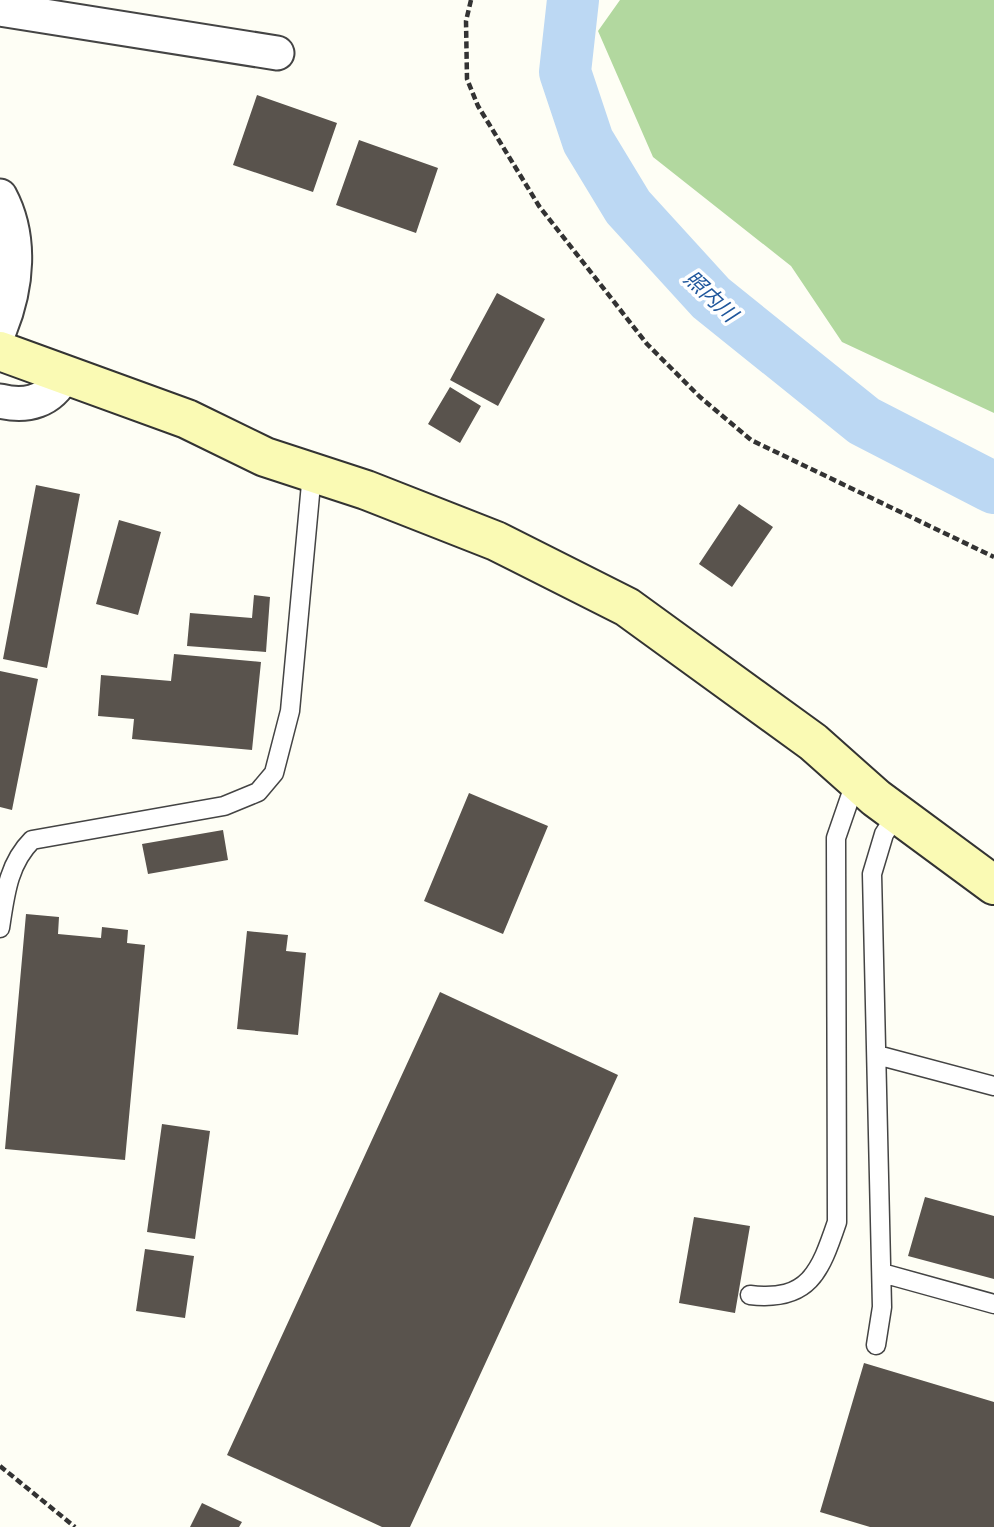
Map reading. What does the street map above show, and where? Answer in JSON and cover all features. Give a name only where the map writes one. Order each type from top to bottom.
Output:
[{"type":"street","points":[[0,9],[277,53]]},
{"type":"street","points":[[0,196],[11,216],[15,271],[0,329]]},
{"type":"street","points":[[0,351],[187,419],[265,457],[496,541],[627,607],[813,742],[897,814],[994,885]]},
{"type":"street","points":[[0,401],[31,404],[41,400],[59,385],[64,374]]},
{"type":"lane","points":[[0,928],[10,874],[17,858],[32,840],[224,806],[258,792],[274,773],[290,711],[312,472]]},
{"type":"lane","points":[[750,1295],[789,1295],[805,1286],[826,1256],[838,1222],[836,838],[856,780]]},
{"type":"lane","points":[[876,1345],[882,1307],[882,1273],[872,874],[884,834],[897,814]]},
{"type":"lane","points":[[877,1055],[994,1086]]},
{"type":"lane","points":[[882,1273],[994,1304]]},
{"type":"path","points":[[471,0],[466,21],[466,67],[467,79],[478,106],[539,206],[647,344],[700,397],[751,440],[994,557]]},
{"type":"path","points":[[0,1466],[75,1527]]},
{"type":"green space","points":[[620,0],[994,0],[994,413],[842,342],[791,266],[653,157],[598,31]]},
{"type":"building","points":[[257,95],[337,123],[313,192],[233,165]]},
{"type":"building","points":[[359,140],[438,168],[416,233],[336,205]]},
{"type":"building","points":[[497,293],[545,319],[498,406],[450,380]]},
{"type":"building","points":[[450,387],[481,406],[460,443],[428,424]]},
{"type":"building","points":[[36,485],[80,494],[47,668],[3,659]]},
{"type":"building","points":[[739,504],[773,527],[732,587],[699,564]]},
{"type":"building","points":[[119,520],[161,532],[138,615],[96,604]]},
{"type":"building","points":[[254,595],[270,597],[266,652],[187,646],[190,613],[252,618]]},
{"type":"building","points":[[174,654],[261,662],[252,750],[132,739],[134,719],[98,716],[101,675],[171,681]]},
{"type":"building","points":[[0,671],[38,679],[12,810],[0,807]]},
{"type":"building","points":[[469,793],[548,826],[503,934],[424,901]]},
{"type":"building","points":[[223,830],[228,860],[148,874],[142,844]]},
{"type":"building","points":[[26,914],[59,917],[58,934],[101,938],[102,927],[128,930],[127,943],[145,945],[125,1160],[5,1149]]},
{"type":"building","points":[[247,931],[288,935],[286,951],[306,953],[298,1035],[237,1029]]},
{"type":"building","points":[[440,992],[618,1075],[410,1527],[382,1527],[227,1455]]},
{"type":"building","points":[[162,1124],[210,1131],[195,1239],[147,1232]]},
{"type":"building","points":[[925,1197],[994,1216],[994,1279],[908,1256]]},
{"type":"building","points":[[694,1217],[750,1226],[735,1313],[679,1303]]},
{"type":"building","points":[[145,1249],[194,1256],[185,1318],[136,1311]]},
{"type":"building","points":[[864,1363],[994,1402],[994,1527],[870,1527],[820,1512]]},
{"type":"building","points":[[202,1503],[242,1522],[239,1527],[190,1527]]},
{"type":"waterway","name":"照内川","points":[[573,0],[565,72],[588,141],[628,207],[711,298],[864,421],[994,488]]}]
